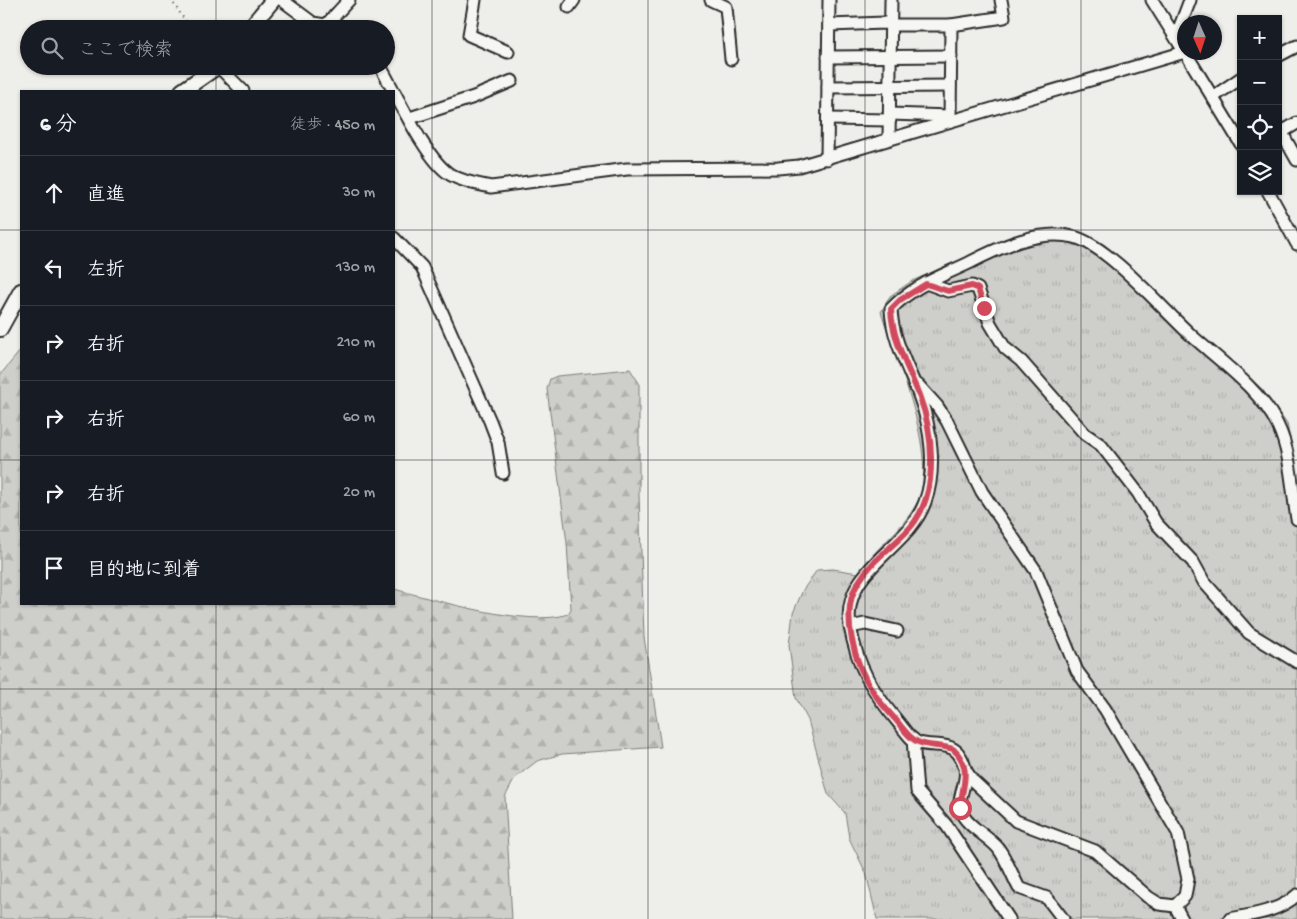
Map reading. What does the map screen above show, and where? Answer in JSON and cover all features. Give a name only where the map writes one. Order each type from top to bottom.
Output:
[{"type":"main road","points":[[256,20],[273,0]]},
{"type":"main road","points":[[183,90],[205,75]]},
{"type":"main road","points":[[0,329],[20,293]]},
{"type":"street","points":[[282,0],[309,20]]},
{"type":"street","points":[[330,20],[348,0]]},
{"type":"street","points":[[474,0],[469,35],[508,52]]},
{"type":"street","points":[[712,0],[726,7],[730,59]]},
{"type":"street","points":[[827,159],[829,0]]},
{"type":"street","points":[[889,139],[892,0]]},
{"type":"street","points":[[829,25],[885,23],[891,25],[951,26],[1004,17],[1001,0]]},
{"type":"street","points":[[1152,0],[1176,38]]},
{"type":"street","points":[[1176,38],[1190,0]]},
{"type":"street","points":[[950,118],[951,26]]},
{"type":"street","points":[[1282,54],[1297,46]]},
{"type":"street","points":[[395,92],[433,160],[450,174],[469,183],[491,187],[627,169],[778,168],[827,159],[950,118],[1177,54]]},
{"type":"street","points":[[828,58],[951,56]]},
{"type":"street","points":[[1190,60],[1237,137]]},
{"type":"street","points":[[227,75],[243,90]]},
{"type":"street","points":[[385,75],[394,90]]},
{"type":"street","points":[[410,118],[474,97],[512,81]]},
{"type":"street","points":[[1213,97],[1237,81]]},
{"type":"street","points":[[828,87],[950,86]]},
{"type":"street","points":[[828,119],[950,118]]},
{"type":"street","points":[[1282,128],[1297,123]]},
{"type":"street","points":[[1282,133],[1297,160]]},
{"type":"street","points":[[1270,195],[1297,244]]},
{"type":"street","points":[[1175,906],[1159,904],[1148,897],[1095,851],[1016,821],[972,780],[966,771],[963,761],[953,749],[918,742],[913,739],[874,693],[859,661],[850,627],[849,605],[858,582],[916,523],[925,502],[930,481],[932,452],[924,412],[893,327],[891,309],[900,300],[926,284],[980,257],[1029,239],[1073,237],[1085,242],[1114,262],[1194,338],[1231,368],[1272,415],[1285,445],[1297,519]]},
{"type":"street","points":[[395,239],[422,267],[490,421],[498,442],[503,473]]},
{"type":"street","points":[[926,284],[948,291],[972,286],[978,289],[990,323],[1005,348],[1021,361],[1085,434],[1101,445],[1138,492],[1156,523],[1194,562],[1204,582],[1249,633],[1297,662]]},
{"type":"street","points":[[913,380],[937,406],[982,492],[1036,571],[1077,671],[1105,709],[1178,833],[1188,879],[1185,896],[1175,906]]},
{"type":"street","points":[[850,627],[865,624],[896,631]]},
{"type":"street","points":[[913,739],[917,792],[947,826],[1009,919]]},
{"type":"street","points":[[966,771],[965,788],[960,808],[963,817],[997,848],[1019,888],[1047,898],[1063,919]]},
{"type":"street","points":[[1230,919],[1276,910],[1287,904],[1297,895]]},
{"type":"street","points":[[1175,906],[1182,919]]},
{"type":"path","points":[[171,0],[185,20]]},
{"type":"green space","points":[[1054,230],[1082,233],[1105,245],[1199,334],[1262,389],[1287,424],[1297,473],[1297,919],[877,919],[866,873],[849,838],[845,813],[828,794],[808,720],[796,698],[789,645],[793,613],[803,590],[817,570],[833,569],[858,573],[911,513],[917,503],[923,484],[920,435],[905,381],[881,312],[890,296],[912,281],[1019,234]]},
{"type":"green space","points":[[20,351],[20,605],[395,605],[395,589],[482,611],[530,618],[568,614],[571,609],[567,543],[547,389],[550,379],[557,376],[630,369],[639,383],[639,495],[644,637],[661,747],[562,754],[537,761],[515,778],[505,797],[512,919],[0,919],[0,375]]},
{"type":"route","points":[[960,808],[965,788],[966,771],[963,761],[953,749],[918,742],[910,737],[874,693],[865,678],[859,661],[850,627],[848,610],[858,582],[875,562],[899,542],[916,523],[925,502],[930,481],[932,452],[928,429],[920,396],[908,371],[893,327],[891,309],[914,289],[926,284],[948,291],[972,286],[978,289],[984,308]]}]
